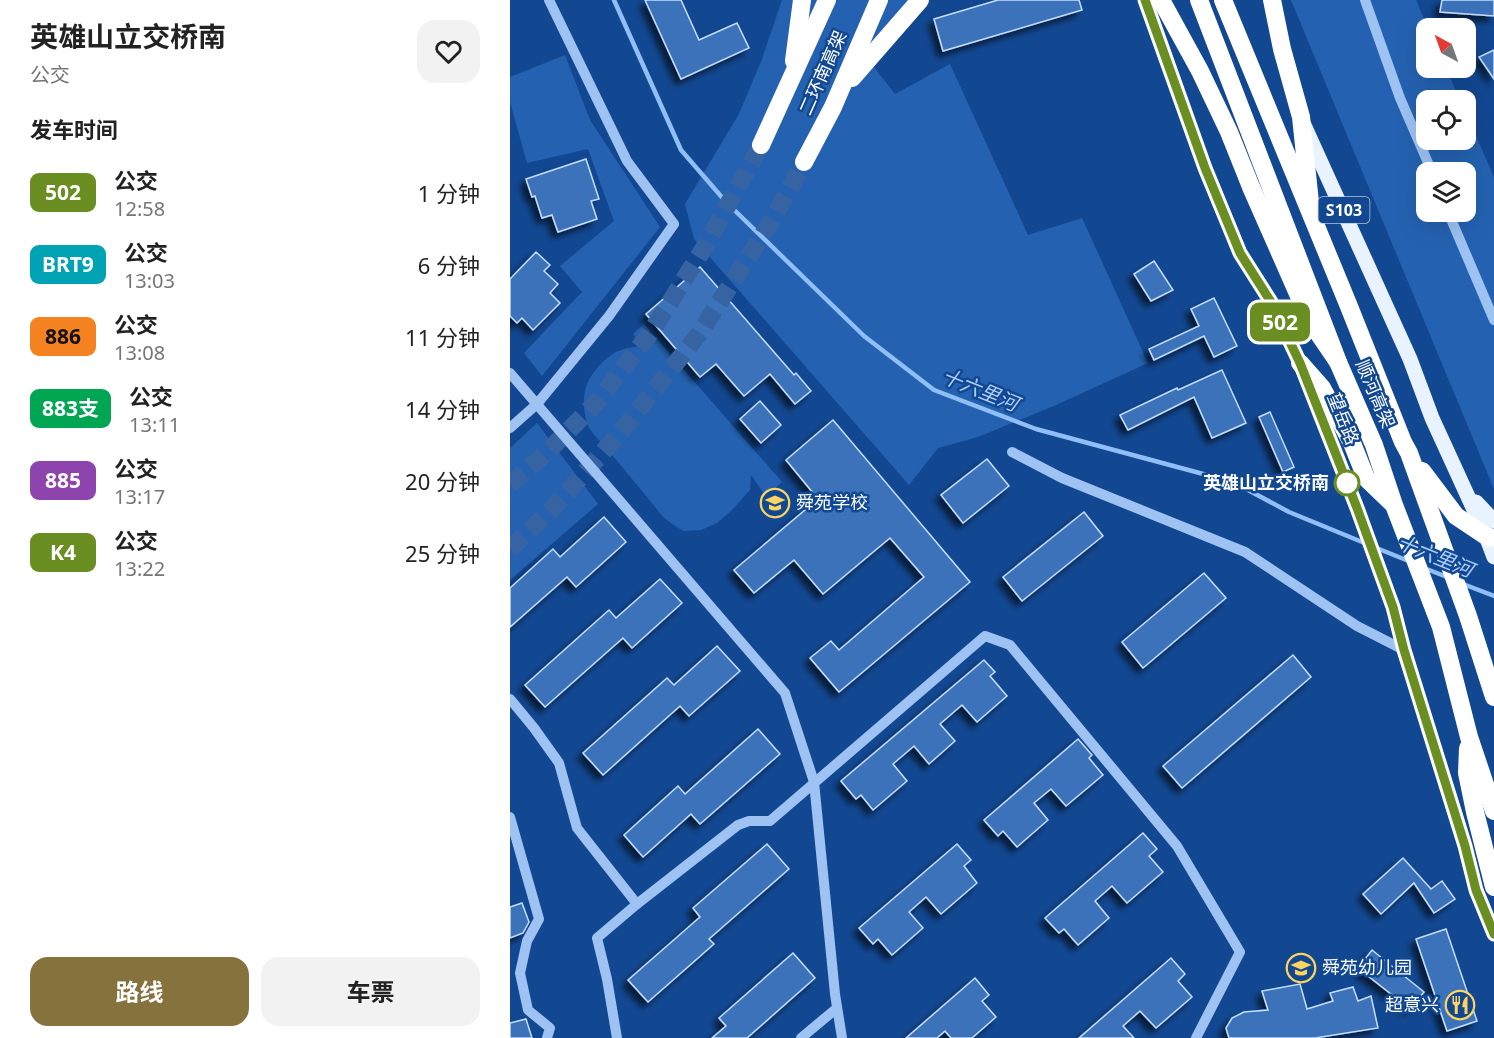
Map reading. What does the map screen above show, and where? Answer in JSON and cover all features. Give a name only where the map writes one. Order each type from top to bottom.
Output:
[{"type":"highway","points":[[791,78],[802,0]]},
{"type":"highway","name":"二环南高架","points":[[761,145],[827,0]]},
{"type":"highway","name":"二环南高架","points":[[804,162],[833,107],[879,0]]},
{"type":"highway","points":[[833,107],[847,84],[920,0]]},
{"type":"highway","points":[[1161,0],[1200,70],[1229,132],[1310,321],[1338,362]]},
{"type":"highway","name":"顺河高架","points":[[1199,0],[1338,362],[1374,445],[1396,510],[1441,627],[1469,737],[1494,811]]},
{"type":"highway","name":"顺河高架","points":[[1223,0],[1406,448],[1468,616],[1494,697]]},
{"type":"highway","points":[[1272,0],[1282,49],[1301,117],[1311,213]]},
{"type":"highway","points":[[1300,363],[1322,388],[1352,443],[1366,478],[1396,510]]},
{"type":"highway","points":[[1406,448],[1456,516],[1491,532]]},
{"type":"highway","points":[[1469,737],[1467,773],[1494,887]]},
{"type":"main road","name":"望岳路","points":[[1145,0],[1205,168],[1240,253],[1271,302],[1300,363],[1357,508],[1393,607],[1404,650],[1465,846],[1476,890],[1494,934]]},
{"type":"main road","points":[[1153,20],[1172,0]]},
{"type":"main road","name":"S103","points":[[1263,0],[1298,98],[1301,118],[1405,348],[1432,418],[1467,494],[1491,532],[1494,557]]},
{"type":"street","points":[[510,428],[537,404],[609,316],[674,224],[627,161],[549,0]]},
{"type":"street","points":[[1365,0],[1400,98],[1428,162]]},
{"type":"street","points":[[1452,222],[1494,320]]},
{"type":"street","points":[[510,373],[785,693],[814,782],[842,1038]]},
{"type":"street","points":[[1012,452],[1062,478],[1245,552],[1357,626],[1404,650]]},
{"type":"street","points":[[617,1038],[597,938],[738,825],[749,821],[770,822],[985,636],[1010,645],[1177,846],[1240,952],[1196,1038]]},
{"type":"street","points":[[510,699],[559,763],[578,828],[637,904]]},
{"type":"street","points":[[510,817],[539,919],[527,941],[520,973],[528,1010],[550,1028],[547,1038]]},
{"type":"street","points":[[801,1038],[837,1008]]},
{"type":"shaded area","points":[[782,0],[914,0],[873,66],[895,94],[950,64],[1028,235],[1082,218],[1148,363],[978,437],[938,448],[909,485],[694,239],[685,204],[739,114],[762,59]]},
{"type":"shaded area","points":[[1291,0],[1416,0],[1424,18],[1416,18],[1416,78],[1450,78],[1456,90],[1416,90],[1416,150],[1476,150],[1476,136],[1494,177],[1494,489]]},
{"type":"shaded area","points":[[565,55],[590,120],[660,227],[542,376],[524,353],[582,292],[560,266],[614,221],[588,149],[527,163],[510,102],[510,77]]},
{"type":"shaded area","points":[[644,324],[782,482],[766,496],[751,475],[750,490],[731,511],[717,523],[701,530],[684,531],[663,517],[587,423],[584,396],[591,377],[605,360],[616,353],[627,348],[642,346],[633,334]]},
{"type":"shaded area","points":[[537,423],[598,504],[510,580],[510,448]]},
{"type":"building","points":[[645,0],[681,0],[699,40],[737,23],[749,48],[681,79]]},
{"type":"building","points":[[998,0],[1079,0],[1082,10],[943,51],[934,19]]},
{"type":"building","points":[[1442,0],[1494,0],[1494,16],[1440,12]]},
{"type":"building","points":[[1494,50],[1494,79],[1479,57]]},
{"type":"building","points":[[586,159],[599,199],[591,201],[597,219],[558,232],[552,215],[542,218],[535,196],[532,197],[526,179]]},
{"type":"building","points":[[536,252],[550,265],[544,271],[558,284],[550,293],[560,303],[533,330],[522,318],[517,323],[510,316],[510,279]]},
{"type":"building","points":[[1154,261],[1173,290],[1151,301],[1134,274]]},
{"type":"building","points":[[700,267],[794,375],[796,373],[811,391],[795,404],[770,374],[744,396],[716,364],[700,377],[646,314]]},
{"type":"building","points":[[1214,298],[1237,346],[1214,357],[1204,336],[1154,360],[1149,349],[1199,326],[1191,309]]},
{"type":"building","points":[[1222,370],[1246,423],[1212,438],[1194,397],[1128,430],[1120,415]]},
{"type":"building","points":[[760,401],[781,425],[761,443],[740,419]]},
{"type":"building","points":[[1270,412],[1294,467],[1283,472],[1259,417]]},
{"type":"building","points":[[833,420],[970,582],[839,692],[810,658],[831,641],[839,650],[924,577],[890,538],[823,594],[794,560],[754,593],[734,570],[818,499],[786,460]]},
{"type":"building","points":[[987,459],[1009,486],[963,523],[941,495]]},
{"type":"building","points":[[1084,512],[1103,536],[1022,601],[1003,577]]},
{"type":"building","points":[[604,517],[626,542],[576,587],[567,577],[510,627],[510,588],[553,549],[560,557]]},
{"type":"building","points":[[1204,573],[1226,598],[1143,668],[1122,642]]},
{"type":"building","points":[[660,579],[682,603],[632,648],[623,638],[545,707],[525,685],[609,610],[616,618]]},
{"type":"building","points":[[717,646],[740,671],[689,716],[680,706],[603,775],[583,753],[667,678],[674,685]]},
{"type":"building","points":[[1293,655],[1311,677],[1182,788],[1163,766]]},
{"type":"building","points":[[984,660],[995,672],[990,676],[1007,696],[977,722],[962,705],[940,724],[955,741],[929,764],[914,746],[893,764],[907,781],[873,810],[861,795],[856,799],[841,781]]},
{"type":"building","points":[[758,729],[780,754],[700,824],[691,814],[643,857],[624,835],[678,786],[685,794]]},
{"type":"building","points":[[1078,739],[1092,755],[1089,758],[1103,775],[1066,806],[1051,789],[1034,803],[1048,820],[1017,847],[1003,831],[998,836],[984,820]]},
{"type":"building","points":[[1143,833],[1157,849],[1149,856],[1163,872],[1127,903],[1112,886],[1095,901],[1109,918],[1078,945],[1064,929],[1059,933],[1045,918]]},
{"type":"building","points":[[767,844],[789,869],[709,939],[714,944],[648,1002],[628,980],[700,917],[693,908]]},
{"type":"building","points":[[957,844],[971,860],[964,866],[977,883],[941,914],[926,897],[909,912],[923,928],[892,955],[878,939],[873,944],[859,928]]},
{"type":"building","points":[[1403,858],[1431,889],[1442,881],[1455,899],[1434,913],[1414,883],[1381,914],[1363,894]]},
{"type":"building","points":[[522,903],[529,922],[523,933],[510,938],[510,907]]},
{"type":"building","points":[[1446,929],[1477,1021],[1447,1031],[1416,939]]},
{"type":"building","points":[[1372,950],[1424,992],[1410,1009],[1358,968]]},
{"type":"building","points":[[793,953],[815,978],[747,1038],[712,1038],[726,1026],[719,1018]]},
{"type":"building","points":[[1171,958],[1185,974],[1178,981],[1192,997],[1156,1028],[1140,1011],[1123,1026],[1134,1038],[1079,1038]]},
{"type":"building","points":[[975,978],[989,995],[982,1001],[996,1017],[972,1038],[951,1038],[945,1031],[937,1038],[906,1038]]},
{"type":"building","points":[[1300,984],[1307,1009],[1333,1001],[1330,993],[1353,987],[1358,1001],[1371,996],[1378,1028],[1315,1038],[1229,1038],[1226,1028],[1232,1018],[1244,1012],[1268,1010],[1262,991]]},
{"type":"building","points":[[526,1019],[532,1038],[510,1038],[510,1023]]},
{"type":"waterway","name":"十六里河","points":[[614,0],[681,150],[726,202],[864,336],[934,390],[1036,429],[1233,482],[1289,512],[1367,544]]},
{"type":"waterway","name":"十六里河","points":[[1374,547],[1411,562]]},
{"type":"waterway","name":"十六里河","points":[[1424,568],[1447,577]]},
{"type":"waterway","name":"十六里河","points":[[1463,584],[1494,596]]},
{"type":"tunnel","points":[[510,485],[596,403],[651,332],[704,248],[761,145]]},
{"type":"tunnel","points":[[510,549],[554,507],[619,434],[699,334],[773,219],[804,162]]},
{"type":"bus line","name":"502","points":[[1145,0],[1205,168],[1240,253],[1271,302],[1300,363],[1357,508],[1393,607],[1404,650],[1465,846],[1476,890],[1494,934]]},
{"type":"place","name":"英雄山立交桥南","points":[[1347,483]]},
{"type":"place","name":"舜苑学校","points":[[775,503]]},
{"type":"place","name":"舜苑幼儿园","points":[[1301,968]]},
{"type":"place","name":"超意兴","points":[[1460,1005]]}]
